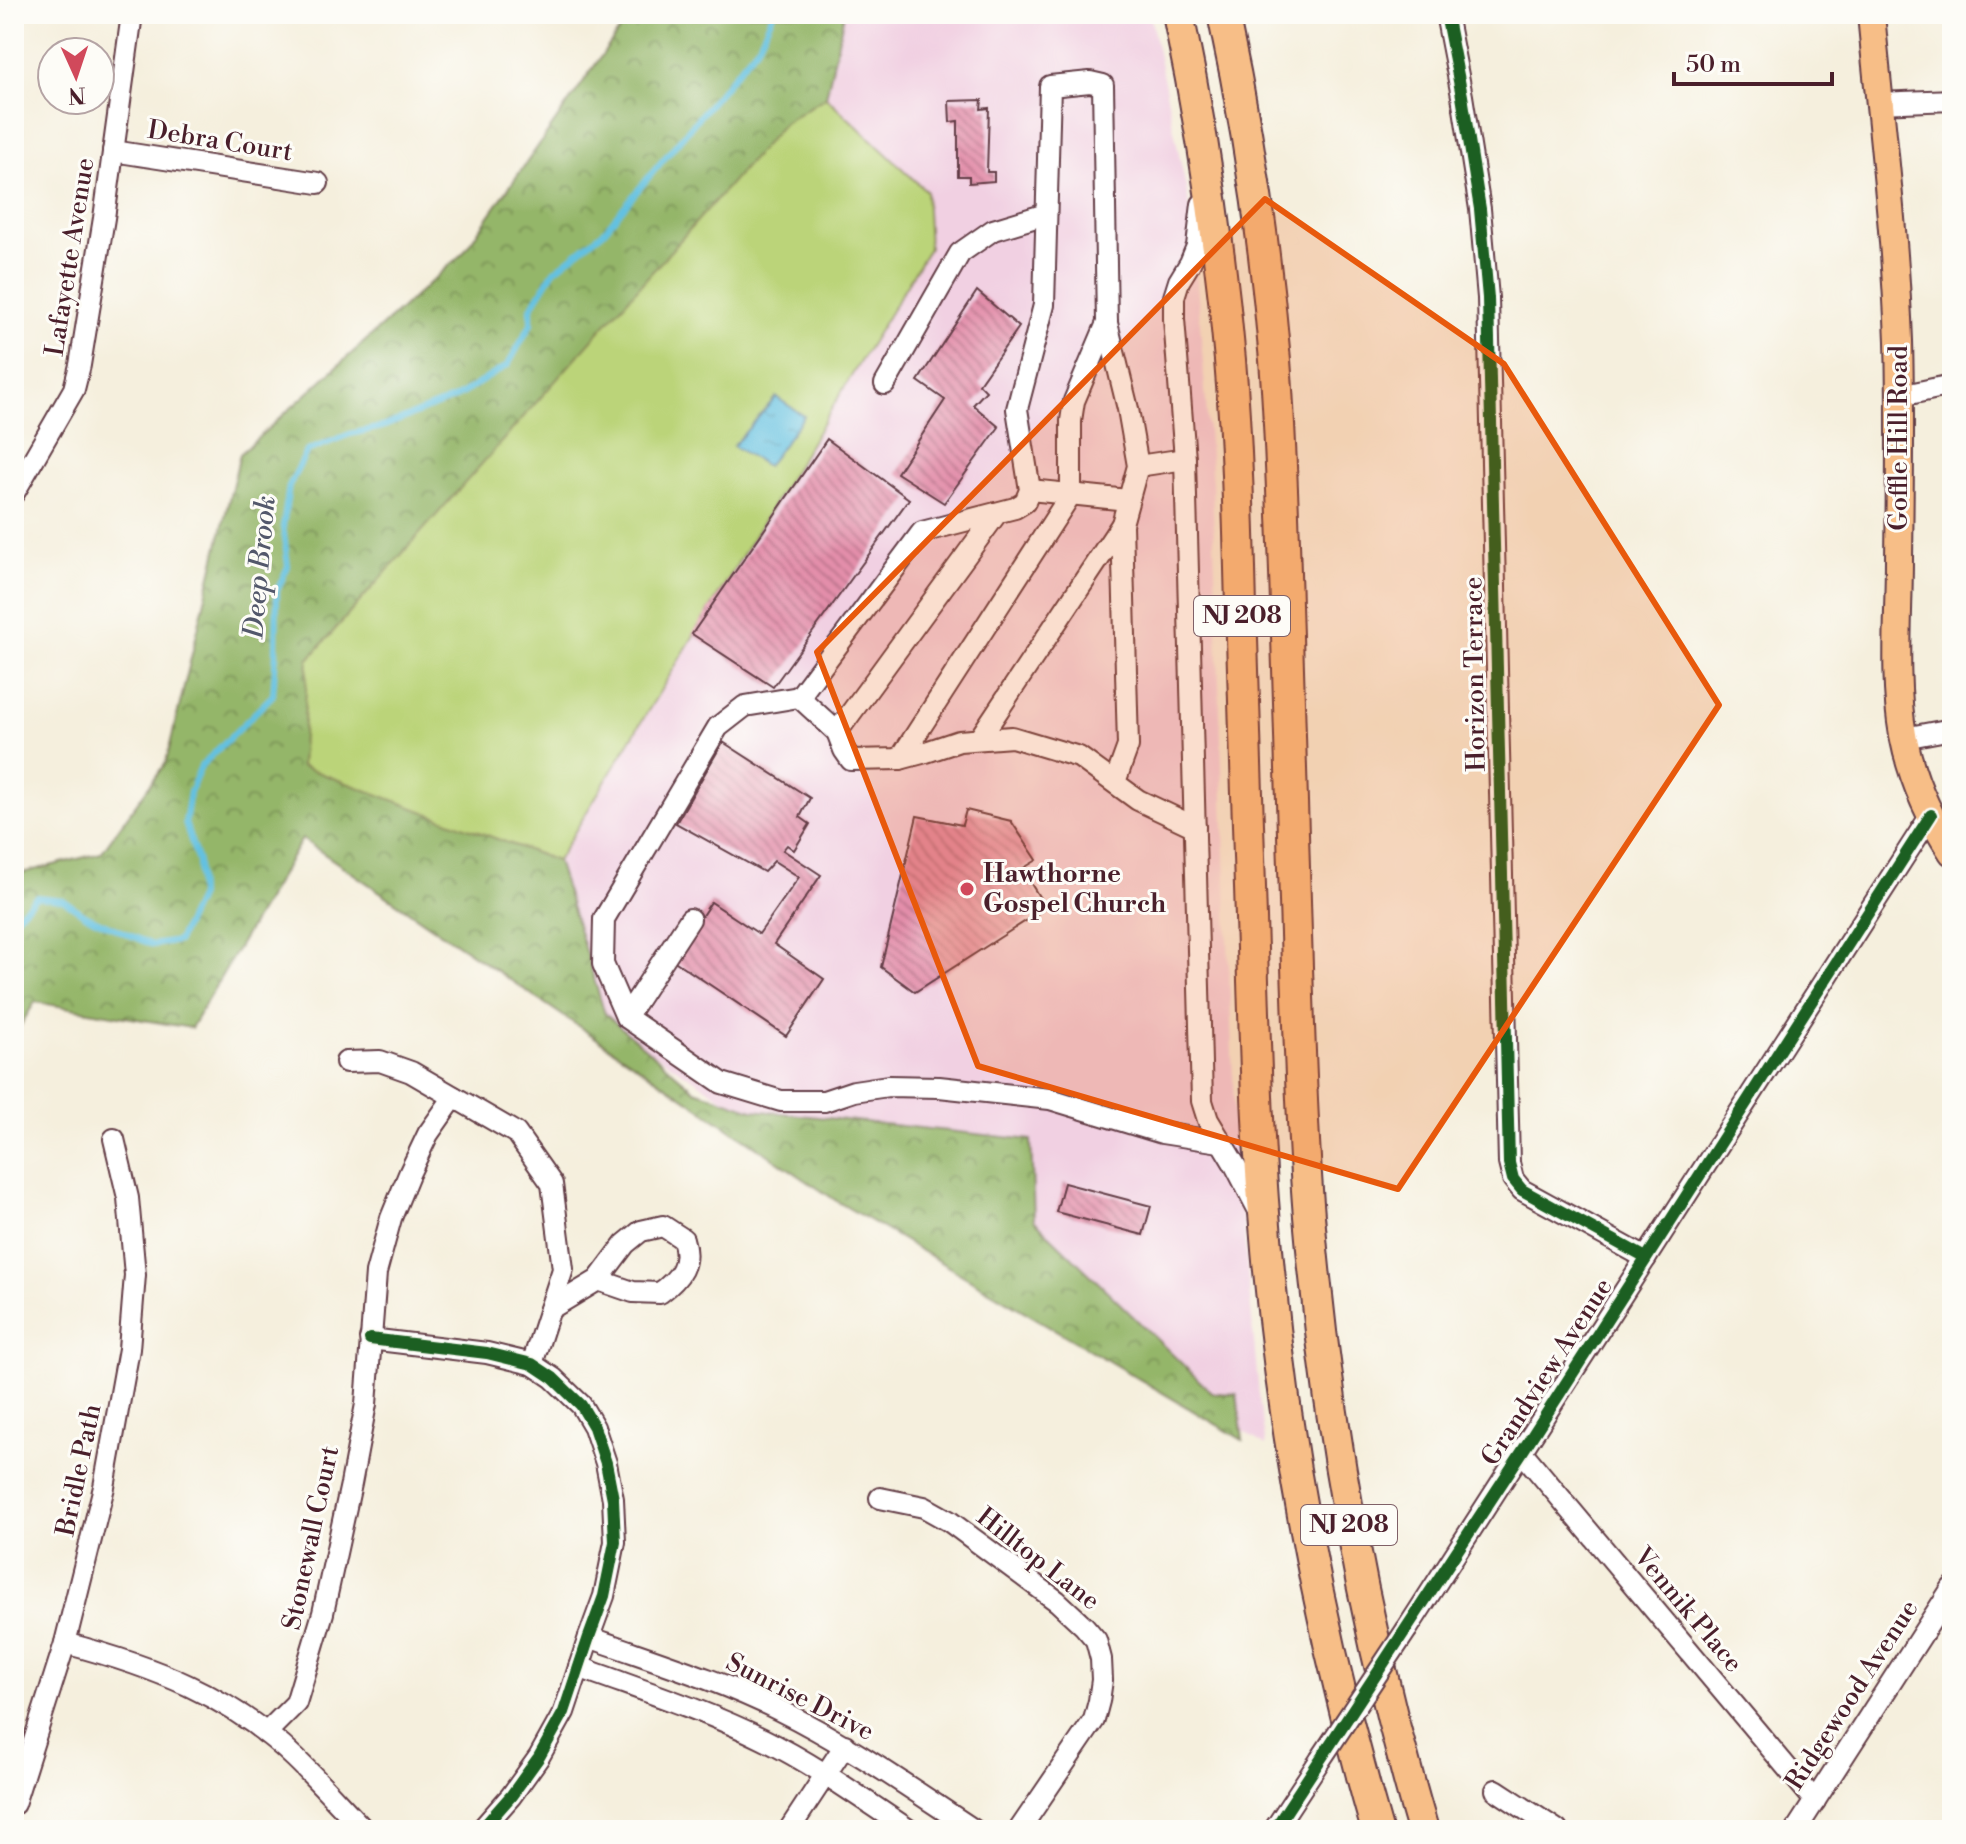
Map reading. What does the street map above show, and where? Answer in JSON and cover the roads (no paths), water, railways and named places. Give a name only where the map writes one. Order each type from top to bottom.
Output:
[{"type":"highway","name":"NJ 208","points":[[1178,14],[1201,136],[1223,289],[1235,441],[1255,1037],[1264,1223],[1279,1366],[1292,1456],[1321,1609],[1338,1687],[1377,1830]]},
{"type":"highway","name":"NJ 208","points":[[1223,14],[1257,206],[1275,362],[1284,519],[1301,1078],[1310,1227],[1326,1373],[1349,1526],[1382,1682],[1423,1830]]},
{"type":"highway","points":[[1338,1687],[1358,1830]]},
{"type":"main road","name":"Goffle Hill Road","points":[[1871,14],[1895,272],[1900,396],[1898,679],[1904,738],[1916,782],[1952,852]]},
{"type":"street","name":"Lafayette Avenue","points":[[17,478],[74,389],[80,365],[132,14]]},
{"type":"street","name":"Horizon Terrace","points":[[1446,14],[1480,209],[1488,298],[1509,1163],[1513,1179],[1522,1190],[1646,1258]]},
{"type":"street","points":[[1115,782],[1128,746],[1122,524],[1138,466],[1107,323],[1103,85],[1090,82],[1050,86],[1044,305],[1017,409],[1030,490],[1025,502],[1015,508],[922,532],[799,697],[745,706],[718,727],[604,919],[603,964],[626,1017],[722,1083],[781,1101],[824,1101],[854,1091],[888,1086],[939,1087],[1050,1099],[1162,1133],[1220,1142]]},
{"type":"street","points":[[1879,103],[1952,100]]},
{"type":"street","points":[[1201,136],[1202,200],[1197,246],[1179,281],[1174,297],[1174,319],[1185,459],[1202,1101],[1208,1120],[1264,1223]]},
{"type":"street","name":"Debra Court","points":[[113,151],[318,183]]},
{"type":"street","points":[[885,384],[960,253],[993,230],[1046,214]]},
{"type":"street","points":[[900,759],[1071,494],[1074,401],[1107,323]]},
{"type":"street","points":[[1900,396],[1952,385]]},
{"type":"street","points":[[1138,466],[1185,459]]},
{"type":"street","points":[[1030,490],[1128,500]]},
{"type":"street","points":[[837,732],[997,513]]},
{"type":"street","points":[[979,739],[1122,524]]},
{"type":"street","points":[[799,697],[837,732],[851,760],[900,759],[959,741],[1012,737],[1079,757],[1138,800],[1195,827]]},
{"type":"street","points":[[1904,738],[1952,729]]},
{"type":"street","name":"Grandview Avenue","points":[[1274,1830],[1522,1452],[1931,815]]},
{"type":"street","points":[[626,1017],[690,919]]},
{"type":"street","points":[[346,1062],[380,1061],[411,1072],[516,1133],[552,1184],[563,1269],[532,1364]]},
{"type":"street","name":"Stonewall Court","points":[[266,1733],[296,1703],[323,1613],[366,1404],[376,1273],[391,1218],[428,1134],[454,1097]]},
{"type":"street","name":"Bridle Path","points":[[14,1804],[65,1643],[104,1487],[129,1349],[135,1275],[128,1198],[114,1139]]},
{"type":"street","points":[[550,1309],[598,1280]]},
{"type":"street","points":[[370,1339],[487,1353],[532,1364],[553,1378],[581,1405],[594,1427],[606,1463],[613,1499],[615,1542],[604,1596],[564,1712],[539,1757],[481,1830]]},
{"type":"street","name":"Vennik Place","points":[[1522,1452],[1815,1801]]},
{"type":"street","name":"Hilltop Lane","points":[[880,1498],[924,1507],[949,1521],[1057,1601],[1096,1640],[1102,1680],[1094,1720],[1019,1830]]},
{"type":"street","name":"Ridgewood Avenue","points":[[1796,1830],[1952,1588]]},
{"type":"street","name":"Sunrise Drive","points":[[589,1637],[705,1678],[778,1709],[845,1745],[974,1830]]},
{"type":"street","points":[[65,1643],[141,1665],[185,1683],[227,1706],[266,1733],[294,1758],[364,1830]]},
{"type":"street","name":"Sunrise Drive","points":[[579,1667],[695,1709],[764,1739],[909,1830]]},
{"type":"street","points":[[1382,1682],[1439,1830]]},
{"type":"street","points":[[789,1830],[845,1745]]},
{"type":"street","points":[[1496,1790],[1557,1830]]},
{"type":"water","points":[[776,397],[804,416],[767,466],[733,446]]},
{"type":"waterway","name":"Deep Brook","points":[[14,919],[36,897],[63,900],[87,916],[152,945],[178,941],[199,896],[198,862],[185,823],[190,792],[201,766],[273,695],[277,591],[288,566],[283,526],[289,486],[307,451],[350,434],[382,427],[455,398],[508,365],[531,324],[531,308],[554,271],[603,232],[758,46],[773,14]]},
{"type":"place","name":"Hawthorne Gospel Church","points":[[967,889]]}]
